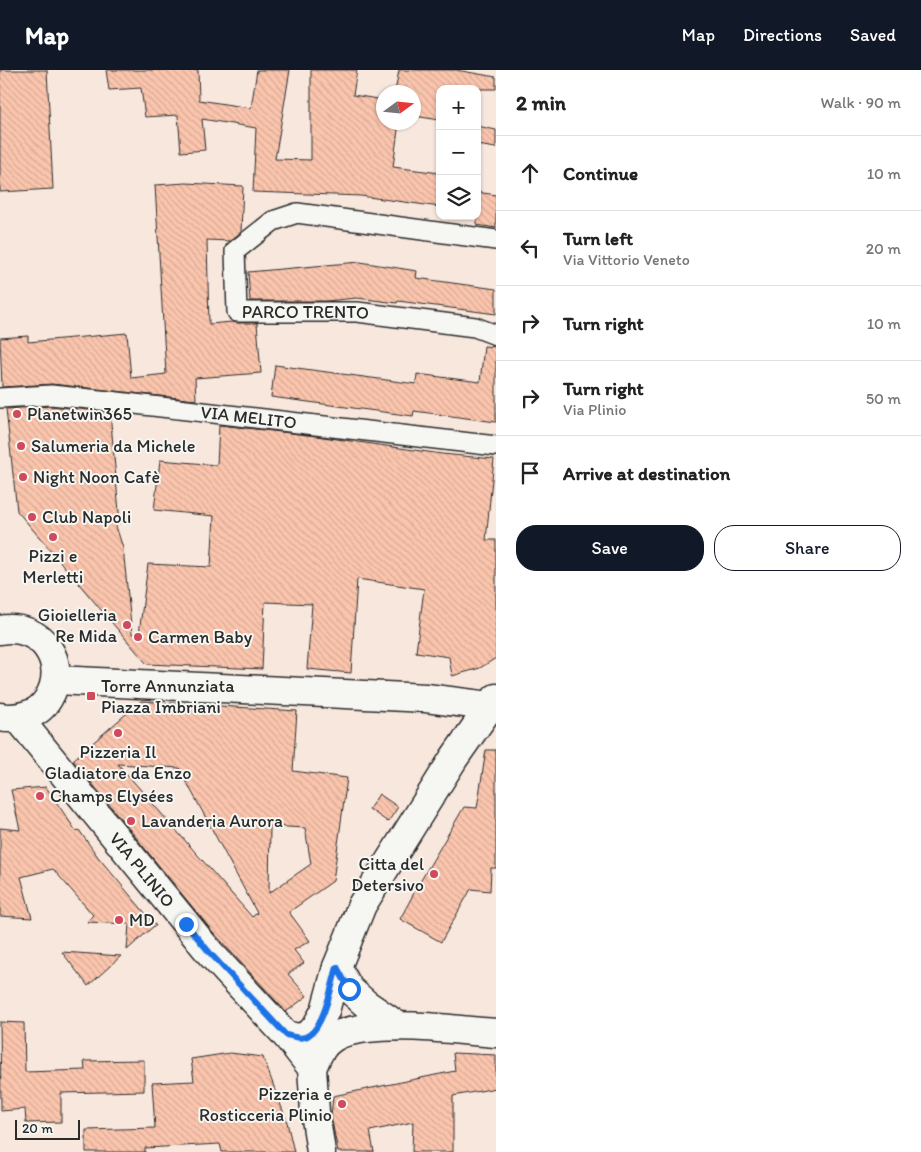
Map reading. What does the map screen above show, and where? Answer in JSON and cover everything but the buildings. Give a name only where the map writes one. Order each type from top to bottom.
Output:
[{"type":"main road","points":[[0,630],[8,628],[31,633],[46,644],[55,664],[56,680],[46,702],[31,714],[9,718]]},
{"type":"main road","points":[[56,680],[493,702]]},
{"type":"main road","points":[[286,1035],[298,1038],[309,1036],[316,1027],[325,1011],[337,967],[362,905],[454,758],[493,702]]},
{"type":"main road","name":"VIA PLINIO","points":[[9,718],[210,953],[286,1035],[312,1068]]},
{"type":"main road","points":[[337,967],[349,989],[366,1004],[398,1026]]},
{"type":"main road","points":[[321,1152],[315,1112],[312,1068],[322,1048],[334,1036],[352,1030],[398,1026],[430,1026],[496,1033]]},
{"type":"street","name":"PARCO TRENTO","points":[[496,240],[297,213],[273,221],[235,251],[237,312],[357,312],[475,327],[496,335]]},
{"type":"street","name":"VIA MELITO","points":[[0,398],[50,395],[496,446]]},
{"type":"place","name":"Planetwin365","points":[[17,414]]},
{"type":"place","name":"Salumeria da Michele","points":[[21,446]]},
{"type":"place","name":"Night Noon Cafè","points":[[23,477]]},
{"type":"place","name":"Club Napoli","points":[[32,517]]},
{"type":"place","name":"Pizzi e Merletti","points":[[53,537]]},
{"type":"place","name":"Gioielleria Re Mida","points":[[127,625]]},
{"type":"place","name":"Carmen Baby","points":[[138,637]]},
{"type":"place","name":"Torre Annunziata Piazza Imbriani","points":[[91,696]]},
{"type":"place","name":"Pizzeria Il Gladiatore da Enzo","points":[[118,733]]},
{"type":"place","name":"Champs Elysées","points":[[40,796]]},
{"type":"place","name":"Lavanderia Aurora","points":[[131,821]]},
{"type":"place","name":"Citta del Detersivo","points":[[434,874]]},
{"type":"place","name":"MD","points":[[119,920]]},
{"type":"place","name":"Pizzeria e Rosticceria Plinio","points":[[342,1104]]},
{"type":"route","points":[[186,924],[210,953],[286,1035],[298,1038],[309,1036],[316,1027],[325,1011],[337,967],[349,989]]}]
